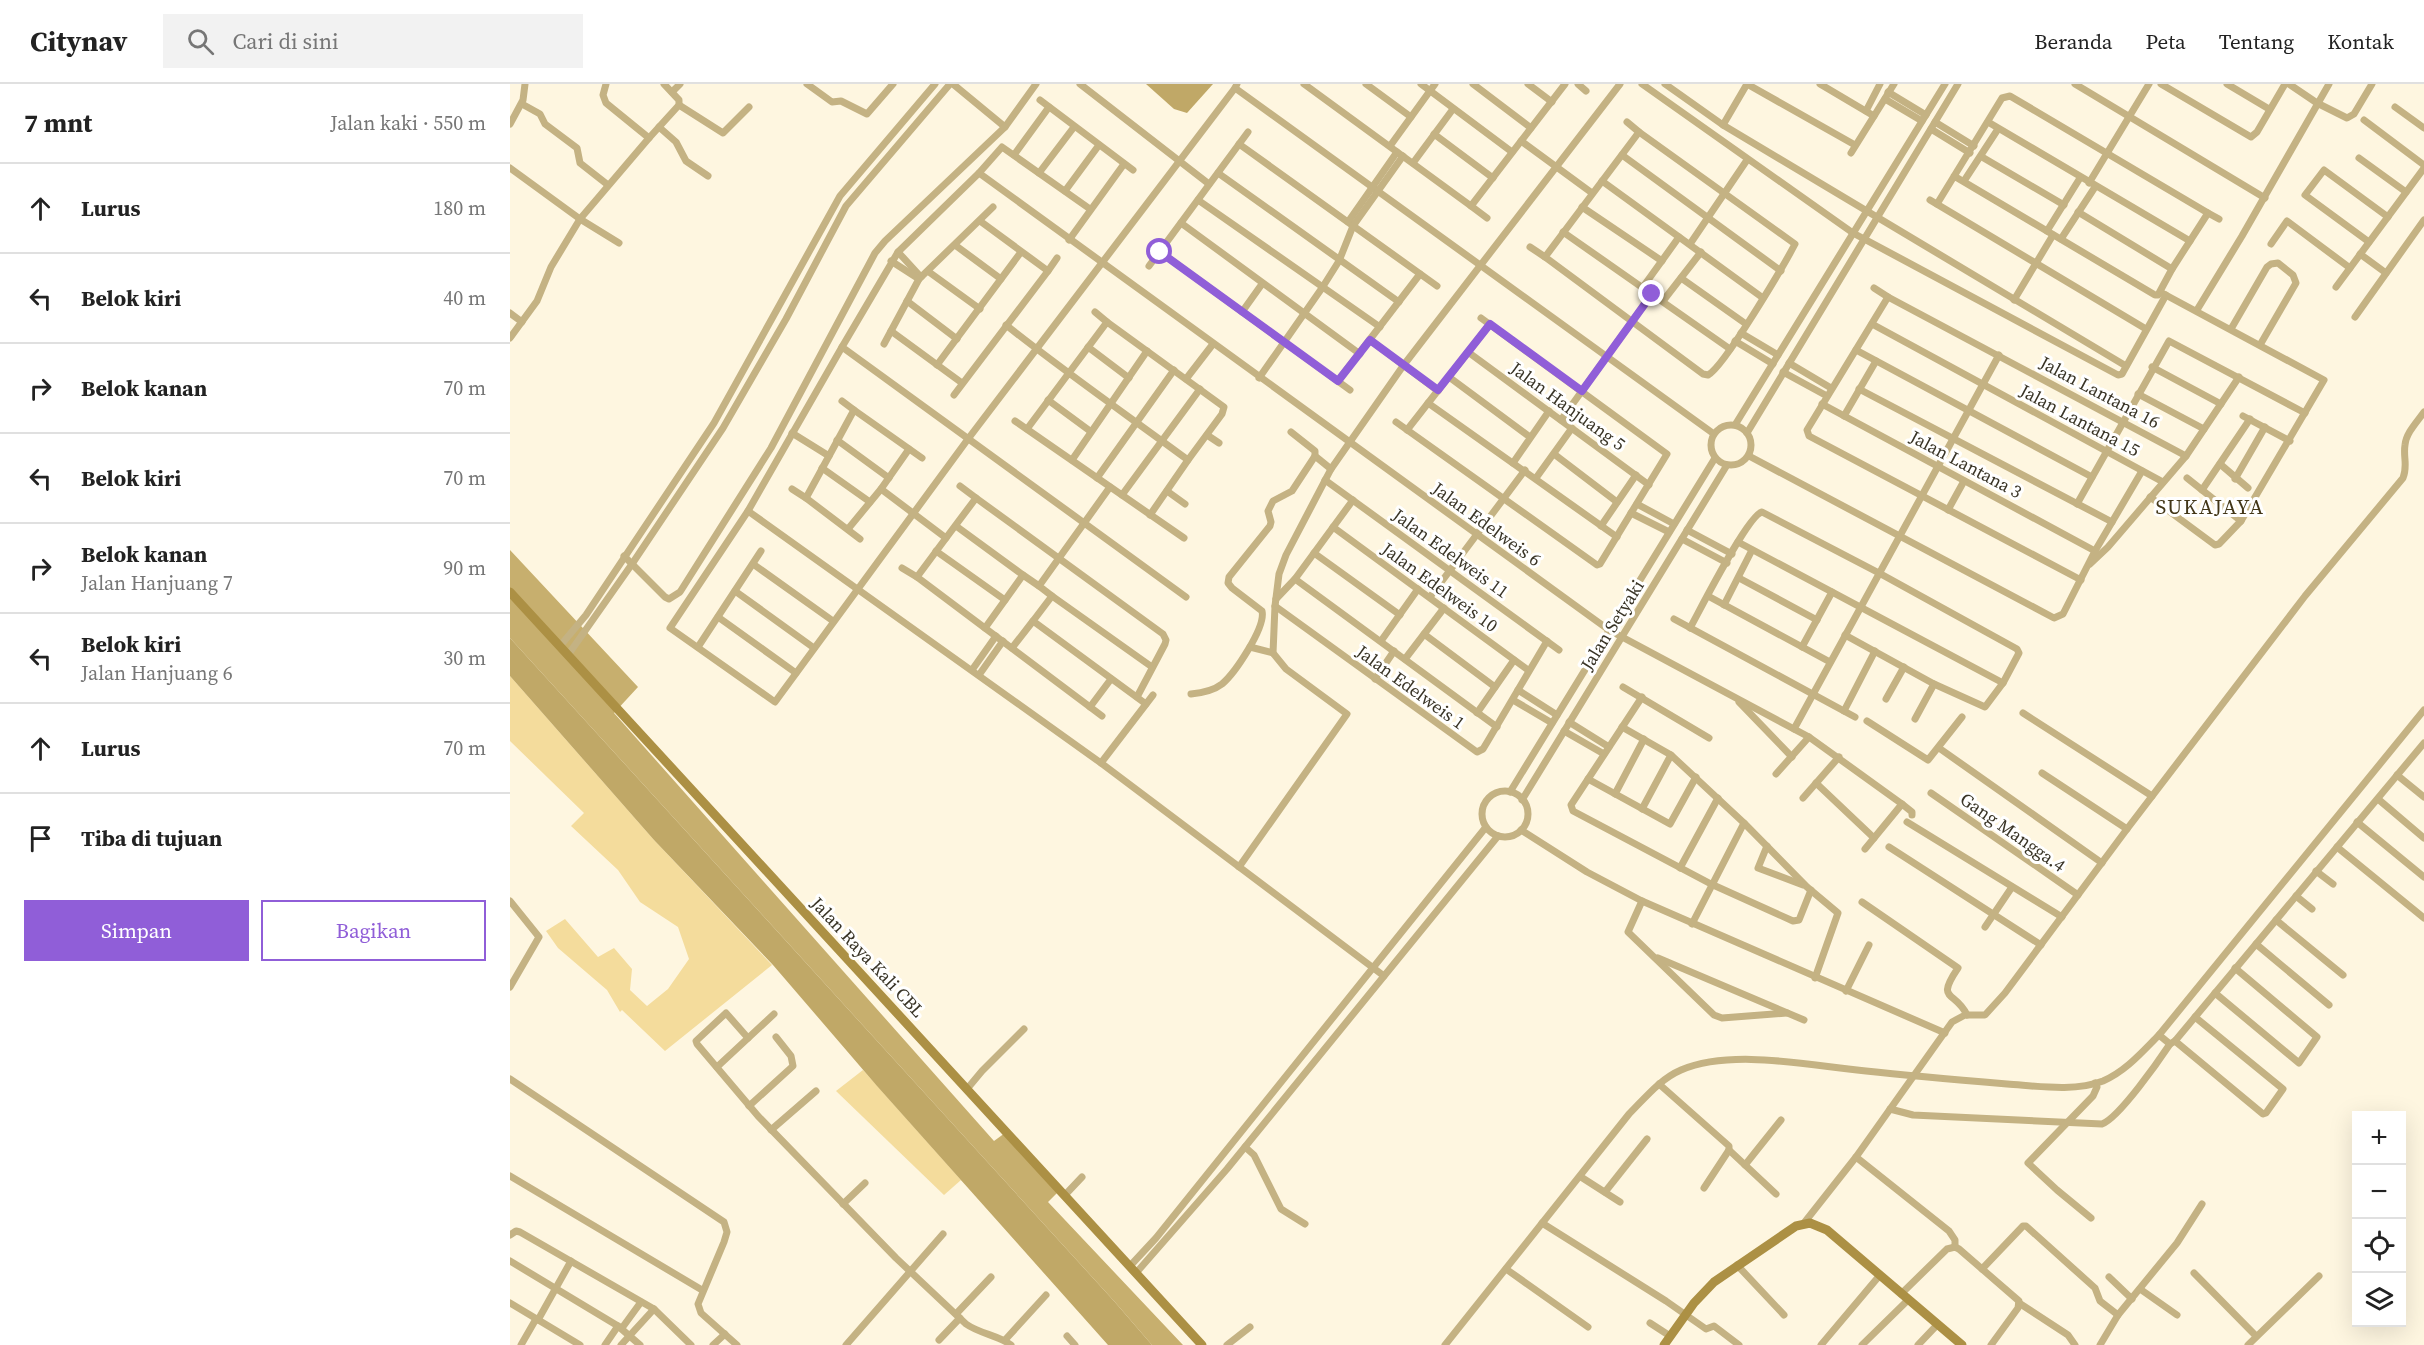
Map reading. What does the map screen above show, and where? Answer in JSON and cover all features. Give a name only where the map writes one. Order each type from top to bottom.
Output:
[{"type":"main road","name":"Jalan Raya Kali CBL","points":[[510,592],[1202,1345]]},
{"type":"main road","points":[[1664,1345],[1694,1303],[1714,1282],[1804,1223],[1817,1224],[1827,1230],[1962,1345]]},
{"type":"street","points":[[510,124],[522,104],[525,84]]},
{"type":"street","points":[[606,84],[603,95],[606,103],[649,138]]},
{"type":"street","points":[[664,84],[680,105],[723,133],[749,107]]},
{"type":"street","points":[[672,92],[680,84]]},
{"type":"street","points":[[807,84],[832,102],[843,101],[867,114],[893,84]]},
{"type":"street","points":[[560,646],[586,615],[714,423],[822,227],[846,189],[935,84]]},
{"type":"street","points":[[568,655],[723,428],[786,319],[846,206],[858,190],[951,84],[1005,127]]},
{"type":"street","points":[[624,556],[669,599],[680,592],[771,448],[875,253],[1005,127],[1036,84]]},
{"type":"street","points":[[1080,84],[1209,184]]},
{"type":"street","points":[[1304,84],[1487,218]]},
{"type":"street","points":[[1366,84],[1411,117]]},
{"type":"street","points":[[1421,84],[1433,87],[1454,109],[1512,152]]},
{"type":"street","points":[[1473,84],[1531,128]]},
{"type":"street","points":[[1528,84],[1552,102]]},
{"type":"street","points":[[1471,206],[1565,84]]},
{"type":"street","points":[[1578,84],[1586,91]]},
{"type":"street","points":[[1273,653],[1274,616],[1283,564],[1331,469],[1403,366],[1620,84]]},
{"type":"street","points":[[1642,84],[1853,233],[2118,375],[2122,374],[2146,329],[2172,269],[2208,213]]},
{"type":"street","points":[[1665,84],[1723,125],[2126,366]]},
{"type":"street","points":[[1723,125],[1747,84],[1855,145]]},
{"type":"street","points":[[1820,84],[1874,116]]},
{"type":"street","points":[[1866,111],[1879,84]]},
{"type":"street","points":[[1851,153],[1893,84]]},
{"type":"street","points":[[1735,425],[1945,84]]},
{"type":"street","points":[[1747,433],[1958,84]]},
{"type":"street","points":[[2075,84],[2265,198]]},
{"type":"street","points":[[2061,239],[2078,212],[2106,154],[2149,84]]},
{"type":"street","points":[[2161,84],[2251,137],[2257,132],[2269,109],[2287,84],[2347,118],[2354,114],[2372,84]]},
{"type":"street","points":[[2227,84],[2269,109]]},
{"type":"street","points":[[2197,310],[2265,198],[2328,84]]},
{"type":"street","points":[[1090,209],[1014,155],[1002,147],[999,148],[979,173],[891,261],[748,511],[670,628],[775,702],[968,439],[1236,86],[1479,266],[1714,434]]},
{"type":"street","points":[[1390,146],[1433,87]]},
{"type":"street","points":[[1887,96],[1924,118]]},
{"type":"street","points":[[2146,329],[1933,202],[1970,153],[2001,98],[2010,96],[2219,219]]},
{"type":"street","points":[[1040,100],[1133,170]]},
{"type":"street","points":[[522,104],[544,117],[545,124],[577,148],[580,163],[608,186]]},
{"type":"street","points":[[510,338],[537,301],[551,267],[580,219],[680,105]]},
{"type":"street","points":[[1014,155],[1049,107]]},
{"type":"street","points":[[2395,107],[2424,128]]},
{"type":"street","points":[[1413,163],[1454,109]]},
{"type":"street","points":[[2336,287],[2424,166],[2364,120]]},
{"type":"street","points":[[1530,247],[1703,374],[1711,373],[1730,349],[1799,246],[1627,122]]},
{"type":"street","points":[[1988,122],[2190,241]]},
{"type":"street","points":[[1933,126],[1974,146]]},
{"type":"street","points":[[1933,126],[1970,153]]},
{"type":"street","points":[[659,127],[676,142],[686,161],[708,176]]},
{"type":"street","points":[[1039,172],[1074,127]]},
{"type":"street","points":[[1964,181],[1982,157],[1998,129]]},
{"type":"street","points":[[1149,266],[1248,132]]},
{"type":"street","points":[[1545,257],[1639,132]]},
{"type":"street","points":[[1434,134],[1493,178]]},
{"type":"street","points":[[1521,141],[1592,193]]},
{"type":"street","points":[[1239,144],[1437,286]]},
{"type":"street","points":[[1065,191],[1099,145]]},
{"type":"street","points":[[1259,378],[1339,261],[1350,224],[1400,154]]},
{"type":"street","points":[[1622,155],[1781,270]]},
{"type":"street","points":[[1982,157],[2064,205]]},
{"type":"street","points":[[2359,158],[2406,192]]},
{"type":"street","points":[[1690,244],[1748,160]]},
{"type":"street","points":[[1069,240],[1124,164]]},
{"type":"street","points":[[510,168],[580,219],[619,243]]},
{"type":"street","points":[[2369,242],[2305,195],[2324,170],[2388,217]]},
{"type":"street","name":"Jalan Edelweis 6","points":[[979,173],[1348,443],[1609,630],[1809,737],[1902,804],[1912,812],[1912,815]]},
{"type":"street","points":[[1218,173],[1399,302]]},
{"type":"street","points":[[1954,176],[2152,295],[2163,294],[2197,310],[2322,378],[2323,381],[2290,441],[2241,521],[2219,544],[2215,545],[2150,497]]},
{"type":"street","points":[[2014,300],[2036,264],[2064,205],[2080,178]]},
{"type":"street","points":[[1602,181],[1763,298]]},
{"type":"street","points":[[1198,200],[1380,327]]},
{"type":"street","points":[[884,344],[920,278],[929,272],[993,207]]},
{"type":"street","points":[[1582,207],[1662,261]]},
{"type":"street","points":[[2078,212],[2172,269]]},
{"type":"street","points":[[2355,317],[2424,220]]},
{"type":"street","points":[[980,221],[1048,271]]},
{"type":"street","points":[[2271,244],[2287,221],[2350,268]]},
{"type":"street","points":[[1181,223],[1360,354]]},
{"type":"street","points":[[822,227],[833,231]]},
{"type":"street","points":[[1563,232],[1730,349]]},
{"type":"street","points":[[1643,287],[1679,237]]},
{"type":"street","points":[[955,245],[1000,279]]},
{"type":"street","points":[[898,252],[920,278]]},
{"type":"street","points":[[937,365],[1021,252]]},
{"type":"street","points":[[1160,252],[1350,390]]},
{"type":"street","points":[[1663,301],[1701,252]]},
{"type":"street","points":[[2360,254],[2386,273]]},
{"type":"street","points":[[954,395],[1057,258]]},
{"type":"street","points":[[891,261],[920,278]]},
{"type":"street","points":[[2231,329],[2267,267],[2278,263],[2293,275],[2296,283],[2260,345]]},
{"type":"street","points":[[929,272],[980,309]]},
{"type":"street","points":[[1338,381],[1420,274]]},
{"type":"street","points":[[1681,278],[1746,324]]},
{"type":"street","points":[[1242,312],[1262,284]]},
{"type":"street","name":"Jalan Lantana 16","points":[[1874,288],[2186,456]]},
{"type":"street","points":[[1561,420],[1652,294]]},
{"type":"street","points":[[1888,297],[1807,430],[1809,436],[2081,580]]},
{"type":"street","points":[[907,301],[957,339]]},
{"type":"street","points":[[1095,312],[1224,407],[1222,414],[1150,515]]},
{"type":"street","points":[[510,313],[522,322]]},
{"type":"street","points":[[1396,422],[1503,500],[1597,565],[1600,564],[1667,456],[1665,451],[1481,318]]},
{"type":"street","points":[[1027,429],[1107,322]]},
{"type":"street","points":[[1407,430],[1490,324]]},
{"type":"street","name":"Jalan Lantana 15","points":[[1872,324],[2163,482]]},
{"type":"street","points":[[1006,325],[1188,460]]},
{"type":"street","points":[[891,331],[962,383]]},
{"type":"street","points":[[1741,333],[1778,355]]},
{"type":"street","points":[[1370,340],[1438,390]]},
{"type":"street","points":[[1735,341],[1773,364]]},
{"type":"street","points":[[2077,504],[2169,341],[2305,413]]},
{"type":"street","points":[[1186,379],[1212,344]]},
{"type":"street","points":[[842,347],[1186,597]]},
{"type":"street","points":[[1088,347],[1129,378]]},
{"type":"street","points":[[1856,350],[2092,477]]},
{"type":"street","points":[[1072,460],[1147,351]]},
{"type":"street","name":"Jalan Hanjuang 5","points":[[1468,352],[1649,485]]},
{"type":"street","points":[[1794,729],[1999,355]]},
{"type":"street","points":[[1844,416],[1876,361]]},
{"type":"street","points":[[1789,363],[1832,388]]},
{"type":"street","points":[[2152,368],[2221,404]]},
{"type":"street","points":[[1097,478],[1174,370]]},
{"type":"street","points":[[1784,372],[1827,396]]},
{"type":"street","points":[[1449,377],[1530,437]]},
{"type":"street","points":[[2088,566],[2108,548],[2186,456],[2239,377]]},
{"type":"street","points":[[1122,495],[1200,389]]},
{"type":"street","points":[[1859,389],[2112,522]]},
{"type":"street","points":[[2138,394],[2204,429]]},
{"type":"street","points":[[842,400],[922,458]]},
{"type":"street","points":[[1048,400],[1090,431]]},
{"type":"street","points":[[1428,403],[1617,537]]},
{"type":"street","name":"Jalan Lantana 3","points":[[1822,404],[2095,551]]},
{"type":"street","points":[[806,498],[854,410]]},
{"type":"street","points":[[1513,463],[1549,411]]},
{"type":"street","points":[[1804,1223],[1856,1157],[1952,1022],[1967,1015],[1985,1015],[1991,1009],[2305,596],[2403,478],[2407,464],[2404,444],[2424,412]]},
{"type":"street","points":[[2202,490],[2247,417],[2290,441]]},
{"type":"street","points":[[1015,421],[1184,538]]},
{"type":"street","points":[[714,423],[723,428]]},
{"type":"street","points":[[1735,425],[1747,433],[1751,441],[1749,456],[1737,465],[1727,465],[1714,458],[1711,448],[1714,434],[1725,426],[1735,425]]},
{"type":"street","points":[[2235,479],[2265,427]]},
{"type":"street","points":[[1536,478],[1572,428]]},
{"type":"street","points":[[1191,694],[1210,690],[1221,684],[1250,647],[1263,616],[1260,607],[1228,583],[1229,577],[1270,526],[1268,511],[1273,501],[1292,491],[1315,456],[1315,451],[1291,432]]},
{"type":"street","points":[[792,433],[829,456]]},
{"type":"street","points":[[1207,435],[1219,443]]},
{"type":"street","points":[[837,440],[889,478]]},
{"type":"street","points":[[848,529],[881,489],[909,449]]},
{"type":"street","points":[[1554,454],[1617,502]]},
{"type":"street","points":[[1315,456],[1331,469]]},
{"type":"street","points":[[1749,456],[2054,618],[2063,614],[2095,551],[2142,471]]},
{"type":"street","points":[[1510,792],[1714,458]]},
{"type":"street","points":[[2220,464],[2248,488]]},
{"type":"street","name":"Jalan Setyaki","points":[[1522,800],[1727,465]]},
{"type":"street","points":[[822,468],[870,502]]},
{"type":"street","points":[[1430,597],[1525,470]]},
{"type":"street","points":[[1600,526],[1636,476]]},
{"type":"street","points":[[2187,478],[2241,521]]},
{"type":"street","name":"Jalan Edelweis 11","points":[[1325,480],[1559,650]]},
{"type":"street","points":[[1948,510],[1965,481]]},
{"type":"street","points":[[960,486],[1163,634],[1166,640],[1137,697]]},
{"type":"street","points":[[1039,586],[1110,487]]},
{"type":"street","points":[[792,489],[860,539]]},
{"type":"street","points":[[881,489],[946,538]]},
{"type":"street","points":[[1167,491],[1185,504]]},
{"type":"street","points":[[916,577],[976,498]]},
{"type":"street","points":[[1276,603],[1353,500]]},
{"type":"street","points":[[1637,504],[1674,524]]},
{"type":"street","points":[[748,511],[1101,763],[1384,976]]},
{"type":"street","points":[[1690,628],[1738,542],[1755,515],[1762,512],[2018,649],[2019,653],[2003,683],[1985,707],[1934,684],[1845,635]]},
{"type":"street","points":[[1631,513],[1669,532]]},
{"type":"street","points":[[956,526],[1152,667]]},
{"type":"street","name":"Jalan Edelweis 10","points":[[1333,527],[1528,670]]},
{"type":"street","points":[[1687,530],[1732,554]]},
{"type":"street","points":[[1682,539],[1726,563]]},
{"type":"street","points":[[1738,542],[2003,683]]},
{"type":"street","points":[[698,647],[761,550]]},
{"type":"street","points":[[1724,605],[1752,550]]},
{"type":"street","points":[[936,551],[1005,600]]},
{"type":"street","points":[[1314,553],[1400,615]]},
{"type":"street","points":[[753,564],[833,621]]},
{"type":"street","points":[[902,568],[1102,716]]},
{"type":"street","points":[[985,628],[1023,575]]},
{"type":"street","points":[[1739,578],[1817,620]]},
{"type":"street","points":[[1295,579],[1497,726]]},
{"type":"street","points":[[1381,641],[1418,589]]},
{"type":"street","points":[[735,591],[814,648]]},
{"type":"street","points":[[1802,647],[1832,592]]},
{"type":"street","points":[[1012,648],[1052,596]]},
{"type":"street","points":[[1708,596],[1830,662]]},
{"type":"street","name":"Jalan Edelweis 1","points":[[1276,603],[1472,751],[1477,752],[1483,749],[1547,641]]},
{"type":"street","points":[[1405,659],[1444,608]]},
{"type":"street","points":[[718,616],[795,673]]},
{"type":"street","points":[[1263,616],[1274,616]]},
{"type":"street","points":[[1674,619],[1855,717]]},
{"type":"street","points":[[1034,621],[1146,704]]},
{"type":"street","points":[[1424,634],[1495,687]]},
{"type":"street","points":[[972,670],[996,636]]},
{"type":"street","points":[[979,675],[1003,641]]},
{"type":"street","points":[[1239,867],[1347,714],[1286,669],[1273,653],[1250,647]]},
{"type":"street","points":[[1375,679],[1394,651]]},
{"type":"street","points":[[1844,711],[1875,651]]},
{"type":"street","points":[[1477,713],[1514,660]]},
{"type":"street","points":[[1886,699],[1904,667]]},
{"type":"street","points":[[1090,707],[1111,679]]},
{"type":"street","points":[[1915,719],[1934,684]]},
{"type":"street","points":[[1623,687],[1709,738]]},
{"type":"street","points":[[1518,690],[1557,715]]},
{"type":"street","points":[[1101,763],[1153,695]]},
{"type":"street","points":[[1733,696],[1792,757]]},
{"type":"street","points":[[1641,697],[1571,805],[1573,810],[1711,884],[1797,922],[1809,889]]},
{"type":"street","points":[[1513,700],[1552,723]]},
{"type":"street","points":[[1445,1345],[1629,1114],[1659,1084],[1679,1070],[1724,1060],[1762,1060],[2029,1086],[2080,1086],[2108,1078],[2131,1063],[2159,1035],[2424,710]]},
{"type":"street","points":[[2023,713],[2152,796]]},
{"type":"street","points":[[1867,721],[1926,760],[1930,759],[1962,717]]},
{"type":"street","points":[[1569,723],[1609,747]]},
{"type":"street","points":[[1622,727],[1671,755],[1744,823],[1809,889],[1838,913],[1815,978]]},
{"type":"street","points":[[1564,730],[1604,754]]},
{"type":"street","points":[[1776,774],[1809,737]]},
{"type":"street","points":[[1615,794],[1644,739]]},
{"type":"street","points":[[1890,1109],[1913,1116],[2067,1123],[2107,1122],[2397,775],[2421,754],[2424,743]]},
{"type":"street","points":[[1939,748],[2102,862]]},
{"type":"street","points":[[1642,809],[1671,755]]},
{"type":"street","points":[[1803,798],[1839,757]]},
{"type":"street","points":[[2042,773],[2127,829]]},
{"type":"street","points":[[2397,775],[2424,797]]},
{"type":"street","points":[[1588,779],[1670,824],[1696,777]]},
{"type":"street","points":[[1816,783],[1874,838]]},
{"type":"street","points":[[1497,792],[1510,792],[1522,800],[1527,815],[1521,830],[1511,836],[1498,836],[1486,827],[1482,812],[1486,800],[1497,792]]},
{"type":"street","name":"Gang Mangga.4","points":[[1931,793],[2078,895]]},
{"type":"street","points":[[1680,868],[1718,798]]},
{"type":"street","points":[[2378,799],[2424,838]]},
{"type":"street","points":[[1865,849],[1902,804]]},
{"type":"street","points":[[1907,822],[2062,917]]},
{"type":"street","points":[[2357,822],[2424,878]]},
{"type":"street","points":[[1692,924],[1744,823]]},
{"type":"street","points":[[1133,1269],[1143,1253],[1486,827]]},
{"type":"street","points":[[1521,830],[1587,872],[1692,924],[1944,1033]]},
{"type":"street","points":[[1133,1269],[1150,1259],[1171,1236],[1498,836]]},
{"type":"street","points":[[1767,846],[1758,868],[1809,889]]},
{"type":"street","points":[[1889,847],[2041,945]]},
{"type":"street","points":[[2337,847],[2424,918]]},
{"type":"street","points":[[2316,872],[2333,884]]},
{"type":"street","points":[[1985,927],[2012,887]]},
{"type":"street","points":[[2296,896],[2312,909]]},
{"type":"street","points":[[1642,900],[1629,932],[1717,1017],[1787,1013]]},
{"type":"street","points":[[1862,902],[1958,968],[1948,983],[1947,989],[1953,1000],[1964,1008],[1967,1015]]},
{"type":"street","points":[[510,916],[513,904]]},
{"type":"street","points":[[510,987],[539,937],[513,904]]},
{"type":"street","points":[[2276,920],[2343,975]]},
{"type":"street","points":[[2256,944],[2329,1005]]},
{"type":"street","points":[[1846,991],[1869,945]]},
{"type":"street","points":[[1653,956],[1804,1020]]},
{"type":"street","points":[[2215,993],[2300,1063],[2317,1037],[2235,968]]},
{"type":"street","points":[[748,1038],[726,1013],[697,1038],[697,1044],[771,1130],[910,1271],[958,1316],[975,1330],[1008,1343],[1046,1295]]},
{"type":"street","points":[[717,1067],[774,1014]]},
{"type":"street","points":[[2159,1035],[2172,1042],[2263,1114],[2265,1113],[2283,1089],[2195,1017]]},
{"type":"street","points":[[967,1089],[1024,1029]]},
{"type":"street","points":[[749,1106],[793,1066],[791,1056],[776,1037]]},
{"type":"street","points":[[510,1079],[724,1222],[727,1232],[724,1242],[698,1304],[701,1313],[737,1345]]},
{"type":"street","points":[[2091,1218],[2057,1191],[2028,1163],[2093,1096],[2097,1087],[2095,1083]]},
{"type":"street","points":[[1659,1084],[1726,1142],[1729,1150],[1776,1194]]},
{"type":"street","points":[[771,1130],[816,1091]]},
{"type":"street","points":[[1745,1165],[1781,1120]]},
{"type":"street","points":[[1605,1192],[1647,1139]]},
{"type":"street","points":[[1245,1148],[1254,1155],[1281,1209],[1305,1224]]},
{"type":"street","points":[[1704,1188],[1729,1150]]},
{"type":"street","points":[[1856,1157],[1949,1232],[1955,1240],[1955,1247]]},
{"type":"street","points":[[510,1176],[702,1290]]},
{"type":"street","points":[[1065,1195],[1082,1177]]},
{"type":"street","points":[[1581,1177],[1620,1202]]},
{"type":"street","points":[[843,1204],[865,1183]]},
{"type":"street","points":[[2100,1345],[2118,1315],[2170,1252],[2202,1204]]},
{"type":"street","points":[[1542,1223],[1706,1329],[1714,1326],[1739,1345]]},
{"type":"street","points":[[1982,1269],[2023,1226],[2026,1226],[2095,1288],[2099,1300],[2118,1315]]},
{"type":"street","points":[[1163,1228],[1171,1236]]},
{"type":"street","points":[[510,1235],[516,1231],[520,1232],[654,1309],[691,1345]]},
{"type":"street","points":[[846,1345],[943,1234]]},
{"type":"street","points":[[1955,1247],[2019,1303],[2068,1335],[2075,1345]]},
{"type":"street","points":[[1868,1343],[1904,1297],[1947,1249],[1955,1247]]},
{"type":"street","points":[[521,1345],[571,1261]]},
{"type":"street","points":[[510,1262],[620,1327],[640,1345]]},
{"type":"street","points":[[1737,1265],[1784,1315]]},
{"type":"street","points":[[1506,1269],[1588,1327]]},
{"type":"street","points":[[2194,1273],[2256,1336]]},
{"type":"street","points":[[1821,1345],[1880,1275]]},
{"type":"street","points":[[2248,1345],[2319,1276]]},
{"type":"street","points":[[939,1340],[991,1277]]},
{"type":"street","points":[[2109,1277],[2132,1299]]},
{"type":"street","points":[[2140,1289],[2177,1315]]},
{"type":"street","points":[[605,1345],[641,1302]]},
{"type":"street","points":[[510,1303],[580,1345]]},
{"type":"street","points":[[1991,1345],[2019,1303]]},
{"type":"street","points":[[621,1345],[654,1309]]},
{"type":"street","points":[[1650,1323],[1670,1336]]},
{"type":"street","points":[[1918,1345],[1937,1325]]},
{"type":"street","points":[[1227,1345],[1250,1327]]},
{"type":"street","points":[[713,1345],[725,1334]]},
{"type":"street","points":[[1067,1336],[1075,1345]]},
{"type":"shaded area","points":[[1146,84],[1213,84],[1187,113],[1174,109]]},
{"type":"shaded area","points":[[510,550],[638,687],[614,713],[994,1141],[1005,1133],[1061,1189],[1048,1202],[1183,1345],[1152,1345],[510,638]]},
{"type":"shaded area","points":[[510,638],[1152,1345],[1108,1345],[877,1086],[773,965],[654,840],[510,676]]},
{"type":"shaded area","points":[[510,676],[654,840],[772,965],[665,1051],[622,1010],[620,1012],[607,990],[558,948],[546,931],[565,919],[598,957],[614,948],[632,969],[630,990],[647,1006],[668,989],[689,959],[678,927],[640,902],[618,870],[571,826],[584,813],[510,741]]},
{"type":"shaded area","points":[[863,1070],[961,1180],[944,1195],[836,1091]]},
{"type":"district","name":"SUKAJAYA","points":[[2210,506]]},
{"type":"route","points":[[1160,252],[1338,381],[1370,340],[1438,390],[1490,324],[1582,391],[1652,294]]}]
